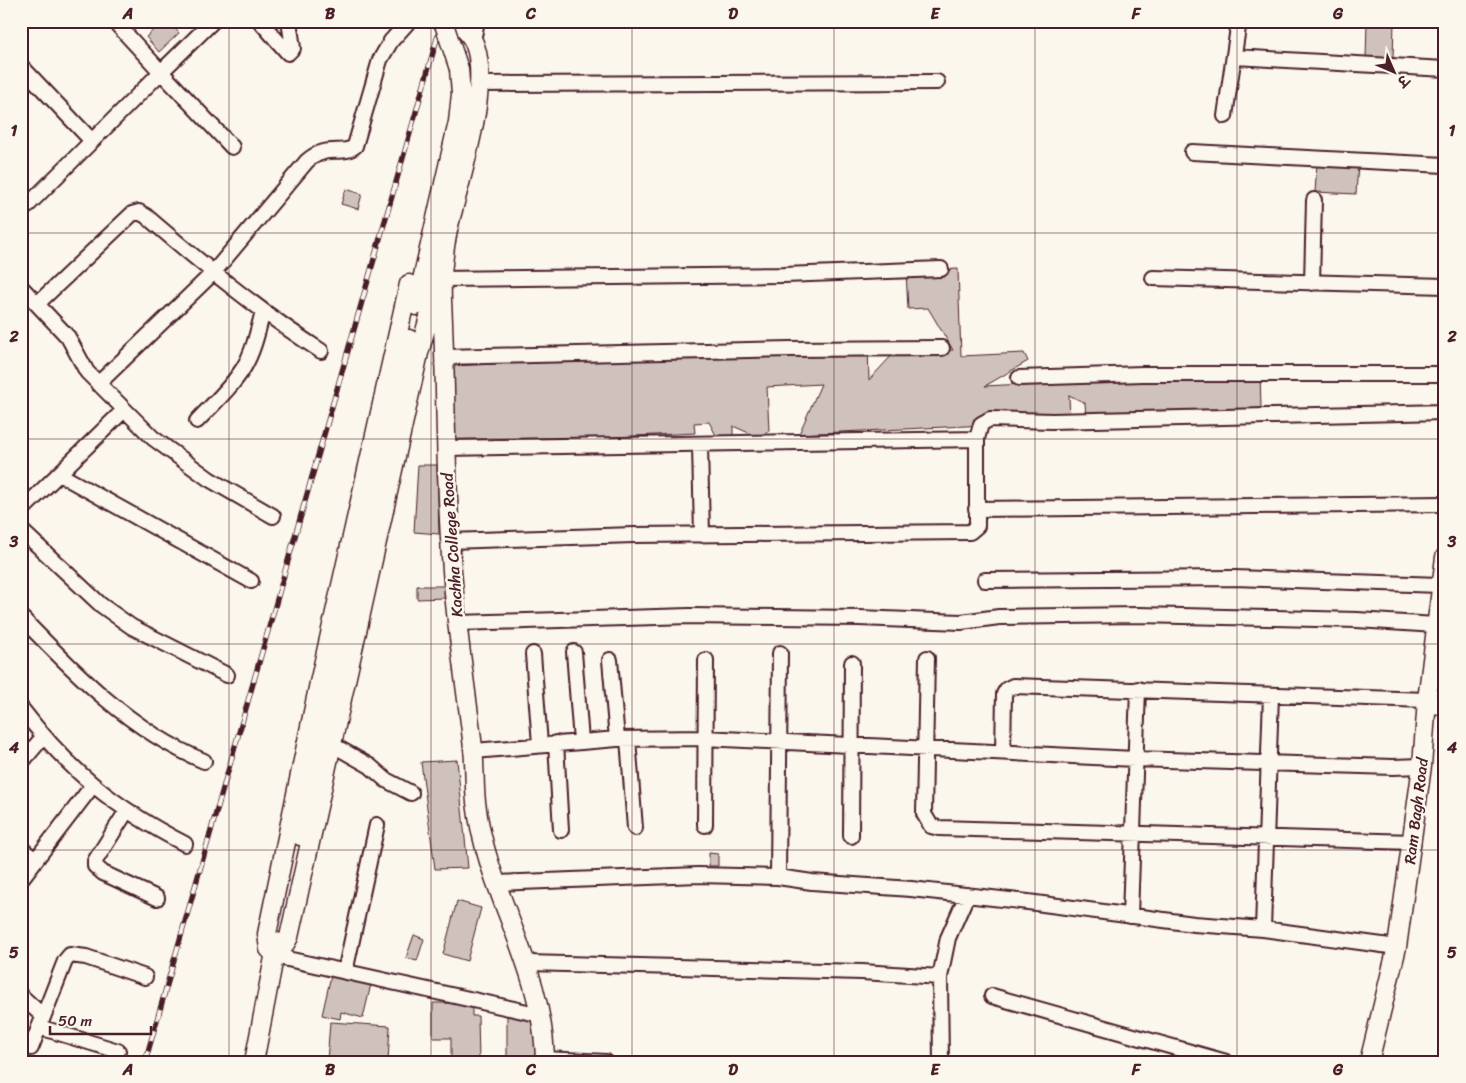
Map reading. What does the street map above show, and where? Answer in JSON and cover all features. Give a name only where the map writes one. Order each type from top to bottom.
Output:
[{"type":"street","points":[[114,21],[232,147]]},
{"type":"street","points":[[21,212],[213,21]]},
{"type":"street","points":[[260,21],[288,52],[293,48],[289,21]]},
{"type":"street","points":[[98,384],[213,273],[307,161],[316,153],[326,150],[350,150],[355,146],[380,60],[391,41],[409,21]]},
{"type":"street","points":[[442,21],[457,24],[467,32],[473,41]]},
{"type":"street","points":[[254,1062],[275,949],[458,122],[461,94],[459,69],[442,21]]},
{"type":"street","name":"Kachha College Road","points":[[477,21],[473,41],[480,84],[477,109],[448,230],[441,277],[450,541],[474,751],[476,802],[483,843],[496,883],[528,963],[541,1015],[545,1060]]},
{"type":"street","points":[[1225,116],[1239,21]]},
{"type":"street","points":[[1234,57],[1445,69]]},
{"type":"street","points":[[21,66],[92,141]]},
{"type":"street","points":[[480,84],[936,82]]},
{"type":"street","points":[[1192,152],[1445,166]]},
{"type":"street","points":[[1312,283],[1314,200]]},
{"type":"street","points":[[37,304],[132,214],[139,212],[213,273],[263,311],[321,351]]},
{"type":"street","points":[[409,284],[319,683],[267,934],[269,949],[282,951],[289,937],[419,353],[441,277],[784,275],[941,269]]},
{"type":"street","points":[[1153,278],[1445,286]]},
{"type":"street","points":[[21,287],[68,337],[79,361],[98,384],[124,410],[180,460],[273,516]]},
{"type":"street","points":[[197,421],[232,383],[244,366],[252,349],[263,311]]},
{"type":"street","points":[[445,357],[790,349],[942,348]]},
{"type":"street","points":[[1019,378],[1143,374],[1445,374]]},
{"type":"street","points":[[24,502],[59,474],[124,410]]},
{"type":"street","points":[[450,541],[634,535],[970,532],[977,526],[977,439],[981,424],[990,419],[1101,420],[1445,412]]},
{"type":"street","points":[[446,448],[977,439]]},
{"type":"street","points":[[700,445],[702,535]]},
{"type":"street","points":[[59,474],[251,581]]},
{"type":"street","points":[[976,509],[1445,504]]},
{"type":"street","points":[[21,530],[101,606],[132,627],[227,675]]},
{"type":"street","name":"Ram Bagh Road","points":[[1369,1062],[1398,947],[1413,842],[1440,585],[1445,557]]},
{"type":"street","points":[[985,580],[1196,578],[1440,585]]},
{"type":"street","points":[[458,623],[689,616],[850,617],[961,622],[999,617],[1139,616],[1357,620],[1436,625]]},
{"type":"street","points":[[21,617],[66,663],[139,726],[174,749],[204,761]]},
{"type":"street","points":[[574,652],[581,742]]},
{"type":"street","points":[[778,877],[780,653]]},
{"type":"street","points":[[533,654],[540,744]]},
{"type":"street","points":[[927,658],[924,814],[931,826],[939,828],[1264,840],[1413,842]]},
{"type":"street","points":[[610,660],[635,828]]},
{"type":"street","points":[[705,825],[704,738],[706,660]]},
{"type":"street","points":[[851,836],[852,663]]},
{"type":"street","points":[[1004,752],[1004,694],[1007,689],[1013,686],[1138,689],[1427,702],[1445,705]]},
{"type":"street","points":[[1130,916],[1138,689]]},
{"type":"street","points":[[1263,929],[1264,840],[1271,695]]},
{"type":"street","points":[[21,708],[43,737],[93,785],[126,812],[185,844]]},
{"type":"street","points":[[21,763],[43,737]]},
{"type":"street","points":[[474,751],[540,744],[622,739],[704,738],[779,740],[1135,759],[1269,762],[1393,768],[1422,766]]},
{"type":"street","points":[[556,743],[561,830]]},
{"type":"street","points":[[333,745],[370,766],[386,780],[410,793]]},
{"type":"street","points":[[21,879],[93,785]]},
{"type":"street","points":[[126,812],[95,861],[94,866],[157,898]]},
{"type":"street","points":[[345,972],[377,825]]},
{"type":"street","points":[[21,848],[35,860]]},
{"type":"street","points":[[496,883],[698,874],[778,877],[812,882],[967,895],[1194,924],[1263,929],[1398,947]]},
{"type":"street","points":[[941,1062],[940,977],[948,938],[967,895]]},
{"type":"street","points":[[275,949],[345,972],[541,1015]]},
{"type":"street","points":[[31,1048],[65,961],[70,956],[86,957],[145,977]]},
{"type":"street","points":[[528,963],[842,971],[940,977]]},
{"type":"street","points":[[21,996],[41,1022],[118,1051]]},
{"type":"street","points":[[992,996],[1226,1062]]},
{"type":"street","points":[[545,1060],[606,1062]]},
{"type":"building","points":[[163,21],[169,21],[179,33],[159,52],[146,37]]},
{"type":"building","points":[[1367,21],[1394,21],[1393,60],[1366,59]]},
{"type":"building","points":[[1317,163],[1358,165],[1356,194],[1315,192]]},
{"type":"building","points":[[346,189],[362,194],[358,209],[341,204]]},
{"type":"building","points":[[958,269],[961,356],[1024,353],[1028,361],[985,386],[1260,372],[1261,408],[1086,417],[1085,403],[1069,395],[1070,421],[799,434],[821,384],[767,387],[769,431],[758,437],[733,426],[733,438],[718,439],[709,422],[694,423],[695,433],[455,445],[452,366],[868,345],[869,380],[894,353],[953,350],[928,308],[908,309],[906,272]]},
{"type":"building","points":[[418,465],[437,465],[439,534],[414,532]]},
{"type":"building","points":[[417,586],[444,586],[445,598],[417,599]]},
{"type":"building","points":[[457,760],[468,868],[435,869],[421,762]]},
{"type":"building","points":[[709,853],[718,854],[718,866],[709,866]]},
{"type":"building","points":[[457,901],[481,908],[467,961],[443,954]]},
{"type":"building","points":[[414,935],[424,939],[417,961],[406,958]]},
{"type":"building","points":[[332,971],[372,980],[363,1018],[341,1012],[340,1019],[322,1015]]},
{"type":"building","points":[[433,1003],[472,1003],[472,1016],[478,1016],[479,1062],[451,1062],[451,1038],[433,1038]]},
{"type":"building","points":[[507,1016],[537,1021],[538,1062],[507,1062]]},
{"type":"building","points":[[330,1022],[390,1026],[388,1062],[327,1062]]},
{"type":"railway","points":[[145,1062],[442,21]]}]
